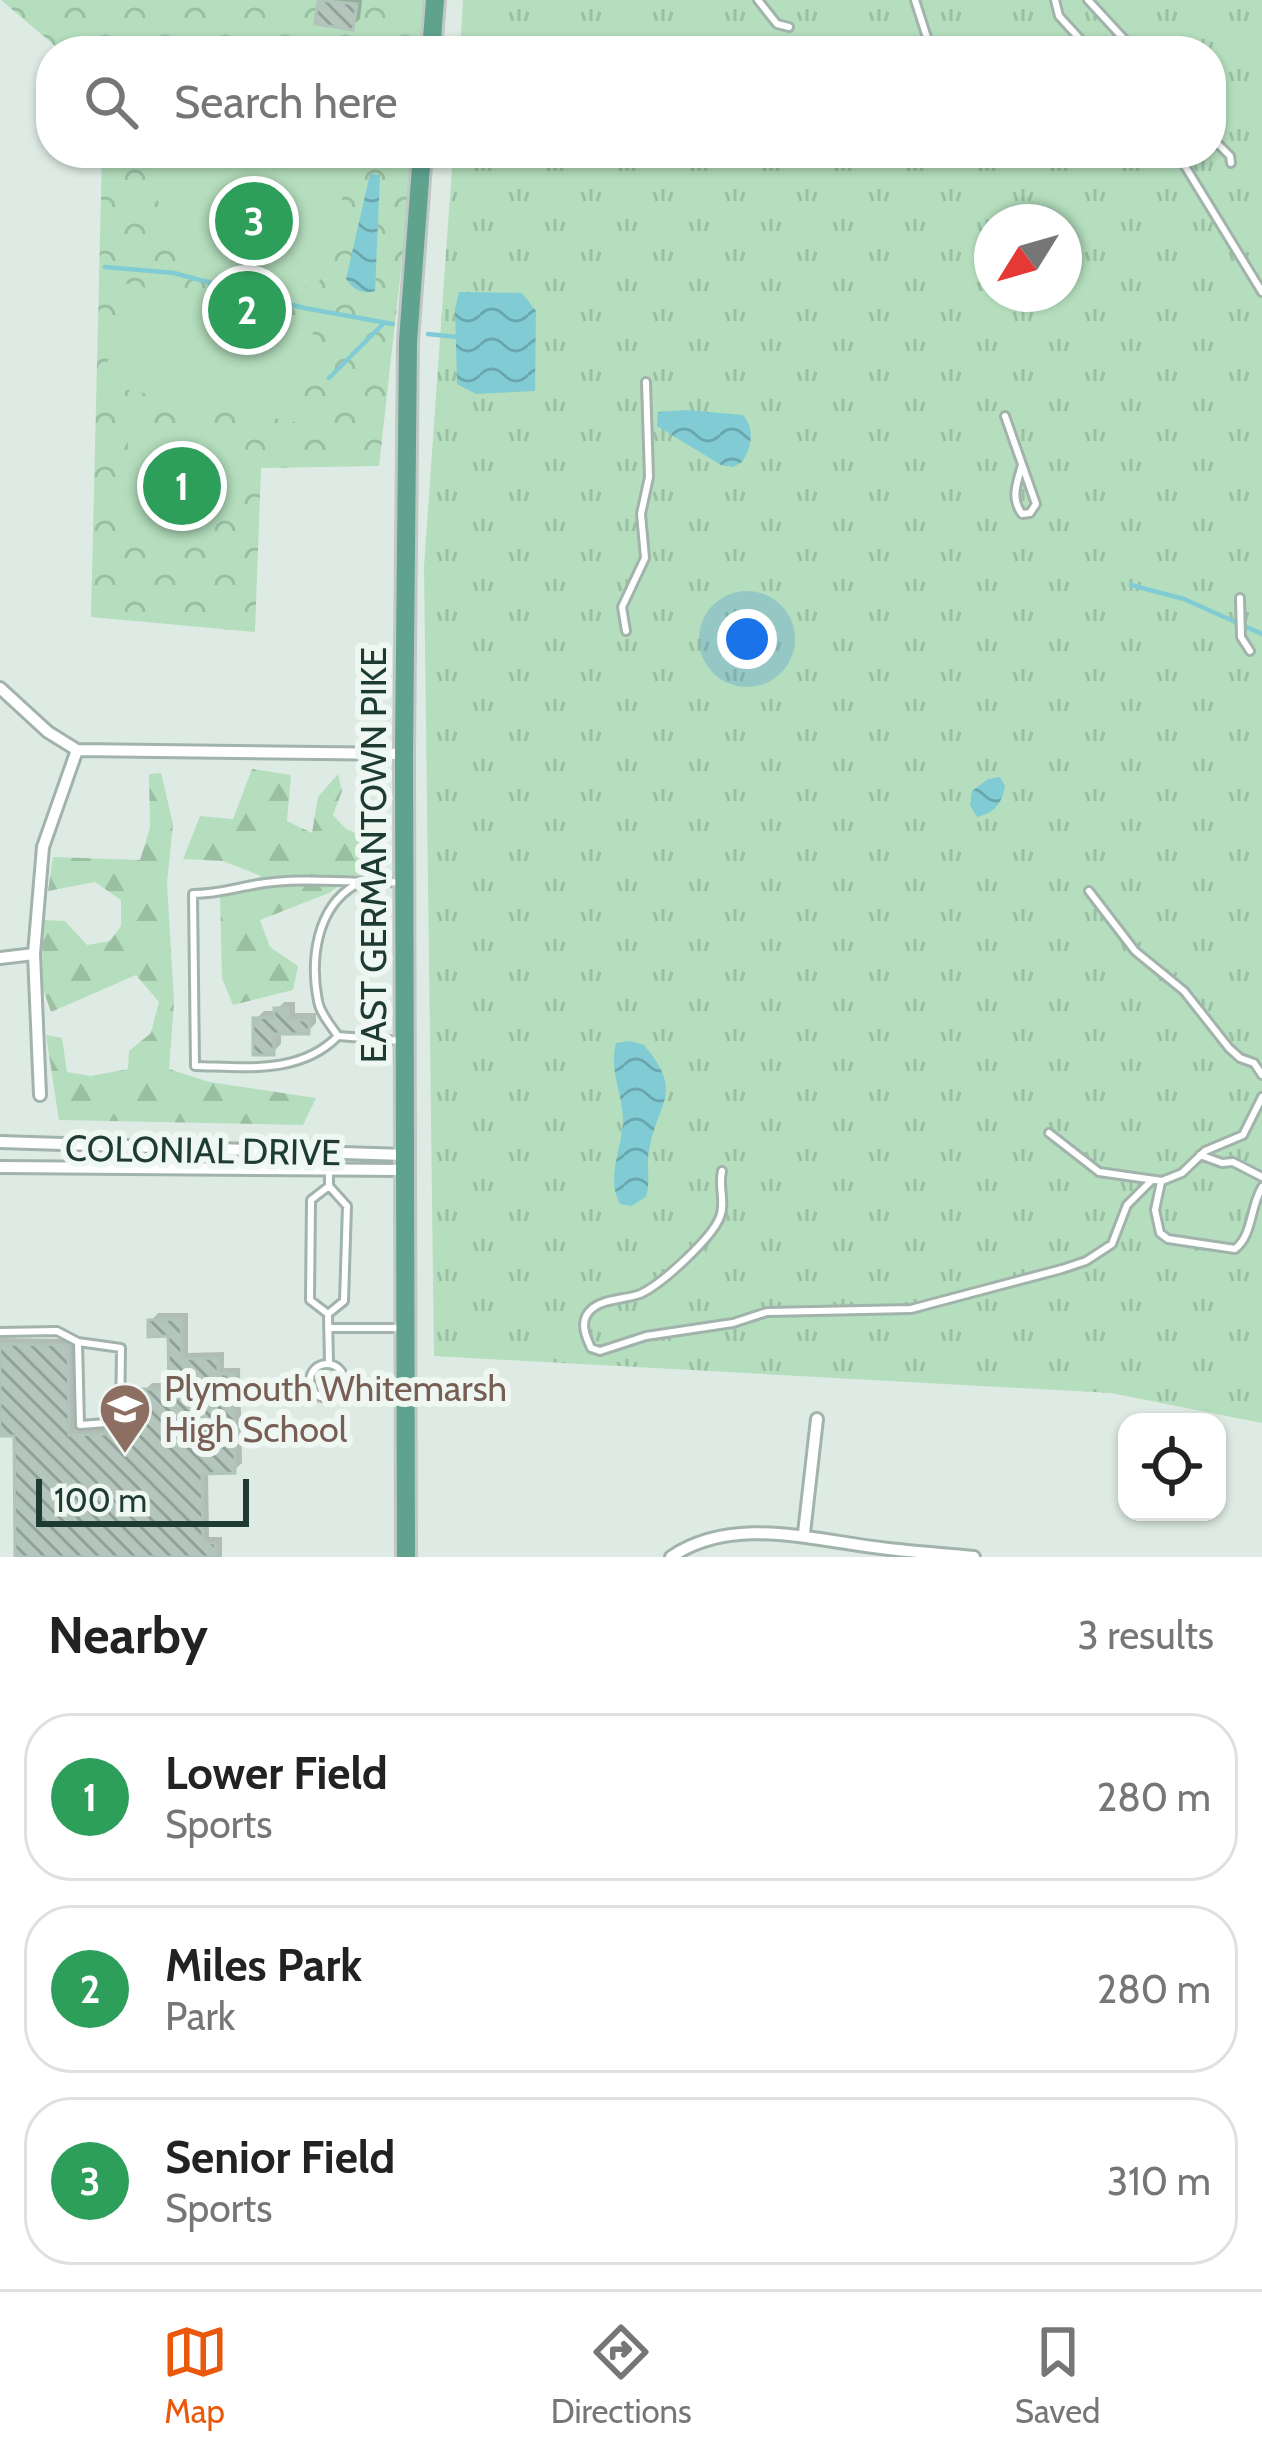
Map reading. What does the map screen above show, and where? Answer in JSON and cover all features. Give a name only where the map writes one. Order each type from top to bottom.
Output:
[{"type":"main road","points":[[431,36],[435,0]]},
{"type":"main road","name":"EAST GERMANTOWN PIKE","points":[[406,1557],[408,341],[421,168]]},
{"type":"street","points":[[0,688],[48,732],[77,750],[404,754]]},
{"type":"street","points":[[40,1096],[34,954],[44,847],[77,750]]},
{"type":"street","points":[[0,958],[34,954]]},
{"type":"street","name":"COLONIAL DRIVE","points":[[0,1142],[406,1162]]},
{"type":"street","name":"COLONIAL DRIVE","points":[[0,1167],[328,1169],[406,1162]]},
{"type":"street","points":[[804,1533],[817,1419]]},
{"type":"street","points":[[671,1557],[705,1537],[804,1533],[883,1549],[974,1557]]},
{"type":"lane","points":[[758,0],[777,24],[789,27]]},
{"type":"lane","points":[[914,0],[926,36]]},
{"type":"lane","points":[[1055,0],[1059,16],[1077,36]]},
{"type":"lane","points":[[1088,0],[1121,36]]},
{"type":"lane","points":[[1226,152],[1231,163]]},
{"type":"lane","points":[[1186,168],[1262,292]]},
{"type":"lane","points":[[626,631],[622,607],[645,558],[640,514],[649,477],[646,382]]},
{"type":"lane","points":[[1005,416],[1036,504],[1030,514],[1022,514],[1014,492],[1022,465]]},
{"type":"lane","points":[[1240,598],[1241,631],[1250,650]]},
{"type":"lane","points":[[404,881],[257,884],[217,894],[193,894],[195,1066],[274,1068],[326,1048],[338,1036],[406,1041]]},
{"type":"lane","points":[[338,1036],[318,1005],[317,944],[321,921],[356,884]]},
{"type":"lane","points":[[1089,891],[1135,951],[1184,992],[1229,1048],[1254,1063],[1262,1075]]},
{"type":"lane","points":[[1049,1133],[1099,1172],[1157,1180],[1182,1174],[1200,1155],[1244,1135],[1262,1097]]},
{"type":"lane","points":[[1200,1155],[1233,1162],[1262,1177]]},
{"type":"lane","points":[[328,1169],[329,1186],[347,1205],[344,1300],[328,1314],[329,1364]]},
{"type":"lane","points":[[722,1172],[720,1218],[697,1248],[642,1293],[597,1306],[587,1314],[583,1325],[591,1348],[600,1351],[646,1336],[733,1323],[767,1312],[911,1310],[1062,1269],[1112,1244],[1127,1205],[1157,1180]]},
{"type":"lane","points":[[1157,1180],[1155,1210],[1160,1233],[1234,1250],[1247,1237],[1252,1205],[1262,1187]]},
{"type":"lane","points":[[328,1314],[310,1300],[310,1200],[329,1186]]},
{"type":"lane","points":[[328,1328],[406,1328]]},
{"type":"lane","points":[[0,1331],[57,1330],[78,1342],[121,1348],[120,1422],[80,1425],[78,1342]]},
{"type":"lane","points":[[329,1364],[342,1372],[344,1383],[330,1398],[315,1392],[311,1381],[314,1371],[329,1364]]},
{"type":"green space","points":[[1,0],[431,0],[427,36],[43,36]]},
{"type":"green space","points":[[463,0],[1262,0],[1262,1423],[1111,1393],[434,1356],[424,567],[452,168],[1226,168],[1226,36],[461,36]]},
{"type":"green space","points":[[102,168],[412,168],[379,466],[261,468],[255,632],[91,617]]},
{"type":"green space","points":[[148,168],[349,168],[317,289],[255,277],[203,254],[164,213]]},
{"type":"green space","points":[[124,283],[314,325],[299,423],[103,385]]},
{"type":"green space","points":[[129,428],[246,435],[244,472],[220,522],[186,534],[123,530]]},
{"type":"green space","points":[[252,769],[291,775],[287,821],[312,833],[318,797],[338,774],[342,791],[333,815],[346,829],[379,843],[386,879],[354,875],[329,893],[260,920],[270,947],[298,966],[293,990],[233,1005],[222,978],[220,892],[241,888],[261,876],[223,861],[183,859],[200,816],[233,819]]},
{"type":"green space","points":[[161,773],[173,824],[167,883],[174,1002],[169,1069],[209,1082],[316,1098],[303,1125],[59,1120],[46,1035],[62,1038],[67,1072],[91,1076],[128,1069],[129,1051],[151,1033],[159,1002],[136,975],[51,1012],[42,986],[43,920],[65,921],[87,945],[110,941],[121,926],[121,900],[95,882],[48,891],[53,857],[140,860],[150,828],[149,774]]},
{"type":"water","points":[[370,174],[380,175],[375,291],[366,292],[346,279]]},
{"type":"water","points":[[459,292],[522,293],[536,311],[535,391],[476,394],[457,384],[455,309]]},
{"type":"water","points":[[658,412],[743,415],[751,438],[742,462],[733,467],[721,465],[657,426]]},
{"type":"water","points":[[1000,777],[1005,786],[999,803],[977,817],[970,805],[972,791]]},
{"type":"water","points":[[616,1043],[644,1045],[666,1086],[649,1150],[646,1197],[631,1206],[620,1204],[614,1183],[623,1119],[614,1053]]},
{"type":"building","points":[[318,0],[357,4],[353,30],[315,24]]},
{"type":"building","points":[[274,1008],[288,1008],[288,1020],[309,1020],[309,1034],[274,1034],[274,1055],[253,1055],[253,1018],[274,1017]]},
{"type":"building","name":"Plymouth Whitemarsh High School","points":[[181,1319],[182,1359],[218,1358],[218,1374],[234,1374],[235,1473],[202,1474],[203,1543],[215,1543],[216,1557],[15,1557],[14,1436],[0,1436],[0,1344],[68,1345],[69,1435],[142,1433],[141,1389],[169,1389],[168,1336],[148,1337],[148,1320]]},
{"type":"waterway","points":[[105,267],[174,273],[304,308],[393,324]]},
{"type":"waterway","points":[[329,378],[384,323]]},
{"type":"waterway","points":[[428,334],[457,337]]},
{"type":"waterway","points":[[1131,585],[1184,599],[1262,634]]},
{"type":"place","name":"Senior Field","points":[[254,221]]},
{"type":"place","name":"Miles Park","points":[[247,310]]},
{"type":"place","name":"Lower Field","points":[[182,486]]},
{"type":"place","name":"Plymouth Whitemarsh High School","points":[[125,1455]]}]
